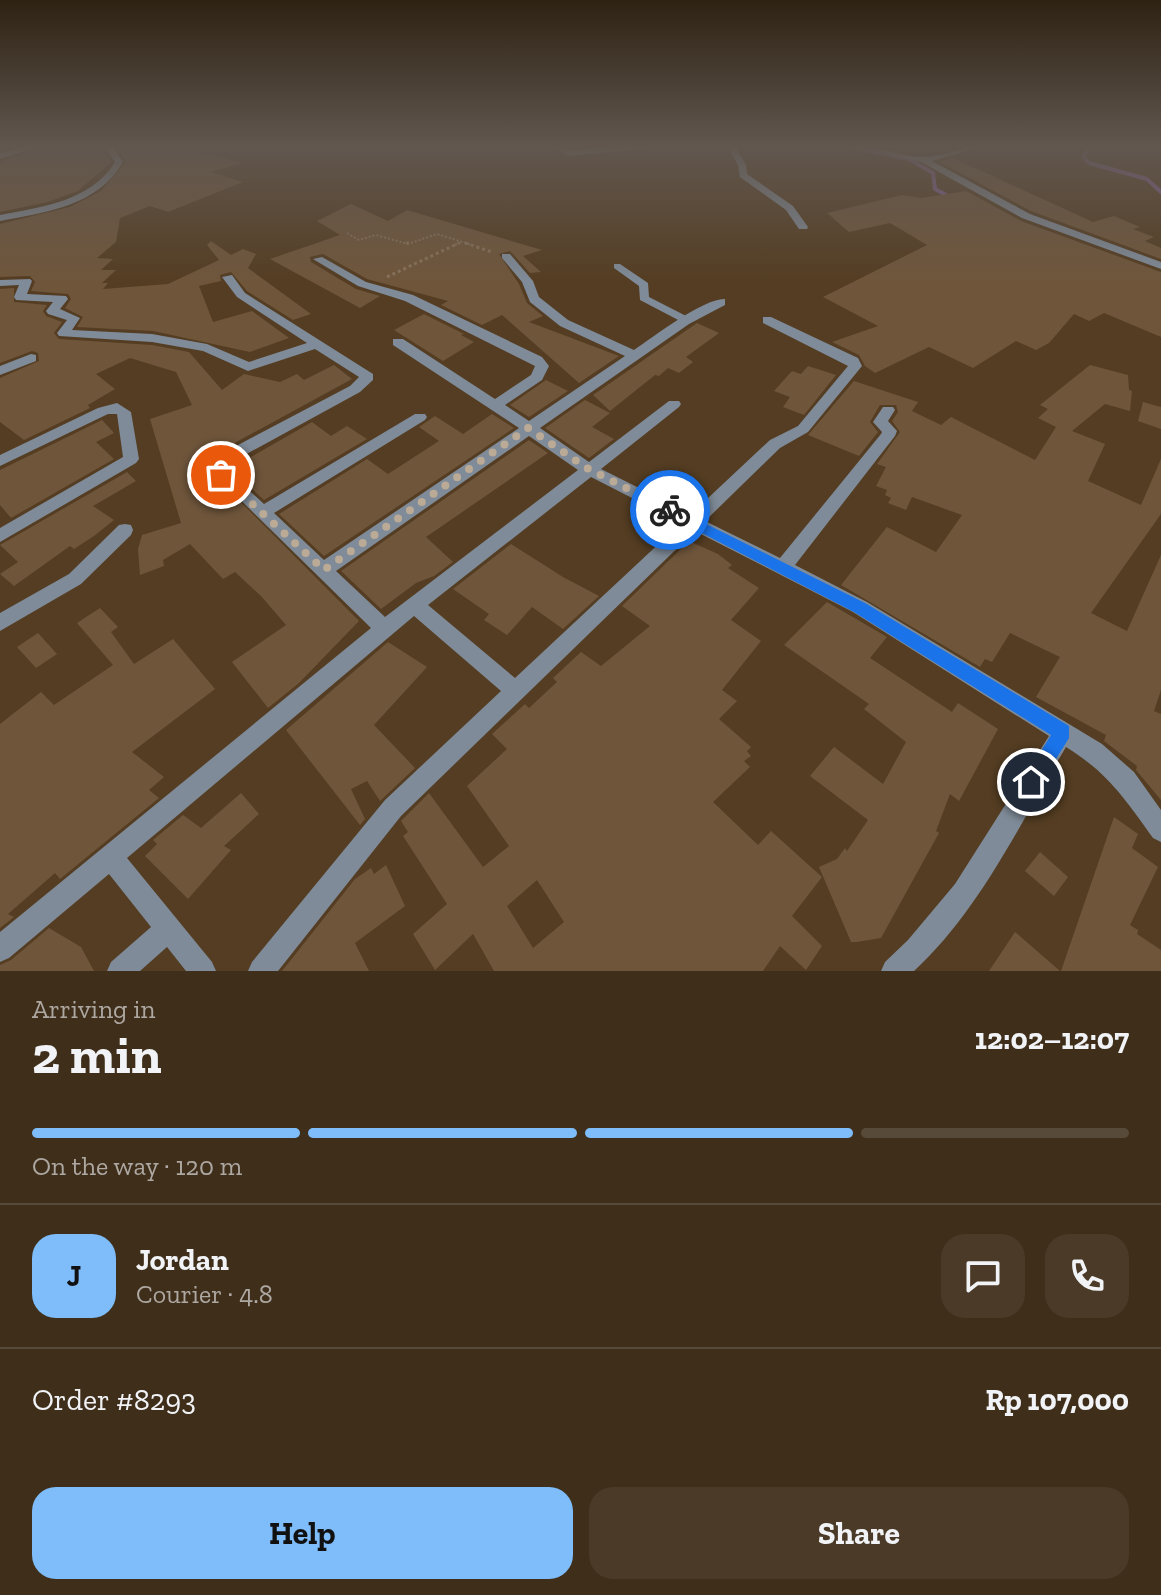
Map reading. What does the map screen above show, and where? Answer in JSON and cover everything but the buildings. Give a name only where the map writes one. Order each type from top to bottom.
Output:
[{"type":"street","points":[[0,218],[55,204],[84,191]]},
{"type":"street","points":[[766,191],[790,208],[803,227]]},
{"type":"street","points":[[981,191],[1026,216],[1161,266]]},
{"type":"street","points":[[506,256],[527,281],[534,299],[554,315],[634,355]]},
{"type":"street","points":[[318,259],[366,286],[409,298],[537,360],[542,366],[537,377],[495,405]]},
{"type":"street","points":[[228,277],[241,295],[369,378],[355,389],[218,466],[221,475],[385,629]]},
{"type":"street","points":[[0,283],[26,281],[20,297],[62,299],[52,311],[74,318],[63,333],[152,338],[220,353],[243,366],[254,366],[319,343]]},
{"type":"street","points":[[324,570],[634,355],[686,320],[721,302]]},
{"type":"street","points":[[261,971],[393,808],[775,444],[803,429],[855,366],[853,361],[767,320]]},
{"type":"street","points":[[398,342],[587,468],[860,607],[1063,732],[1094,752],[1126,780],[1161,830]]},
{"type":"street","points":[[0,371],[31,358]]},
{"type":"street","points":[[0,949],[385,629],[587,468],[674,404]]},
{"type":"street","points":[[0,461],[103,411],[117,407],[124,412],[131,459],[0,536]]},
{"type":"street","points":[[784,566],[888,436],[888,429],[880,422],[888,410]]},
{"type":"street","points":[[262,513],[420,417]]},
{"type":"street","points":[[0,623],[75,579],[125,530]]},
{"type":"street","points":[[416,606],[516,691]]},
{"type":"street","points":[[894,971],[907,961],[953,905],[1063,732]]},
{"type":"street","points":[[110,856],[203,971]]},
{"type":"street","points":[[120,971],[168,929]]},
{"type":"lane","points":[[617,266],[644,285],[644,298],[686,320]]},
{"type":"path","points":[[347,233],[359,240],[376,235],[408,244],[437,234],[506,256]]},
{"type":"path","points":[[366,286],[462,242]]},
{"type":"waterway","points":[[939,191],[953,199]]},
{"type":"way so far","points":[[221,475],[324,570],[528,428],[587,468],[670,510]]},
{"type":"route","points":[[670,510],[860,607],[1063,732],[1031,782]]}]
